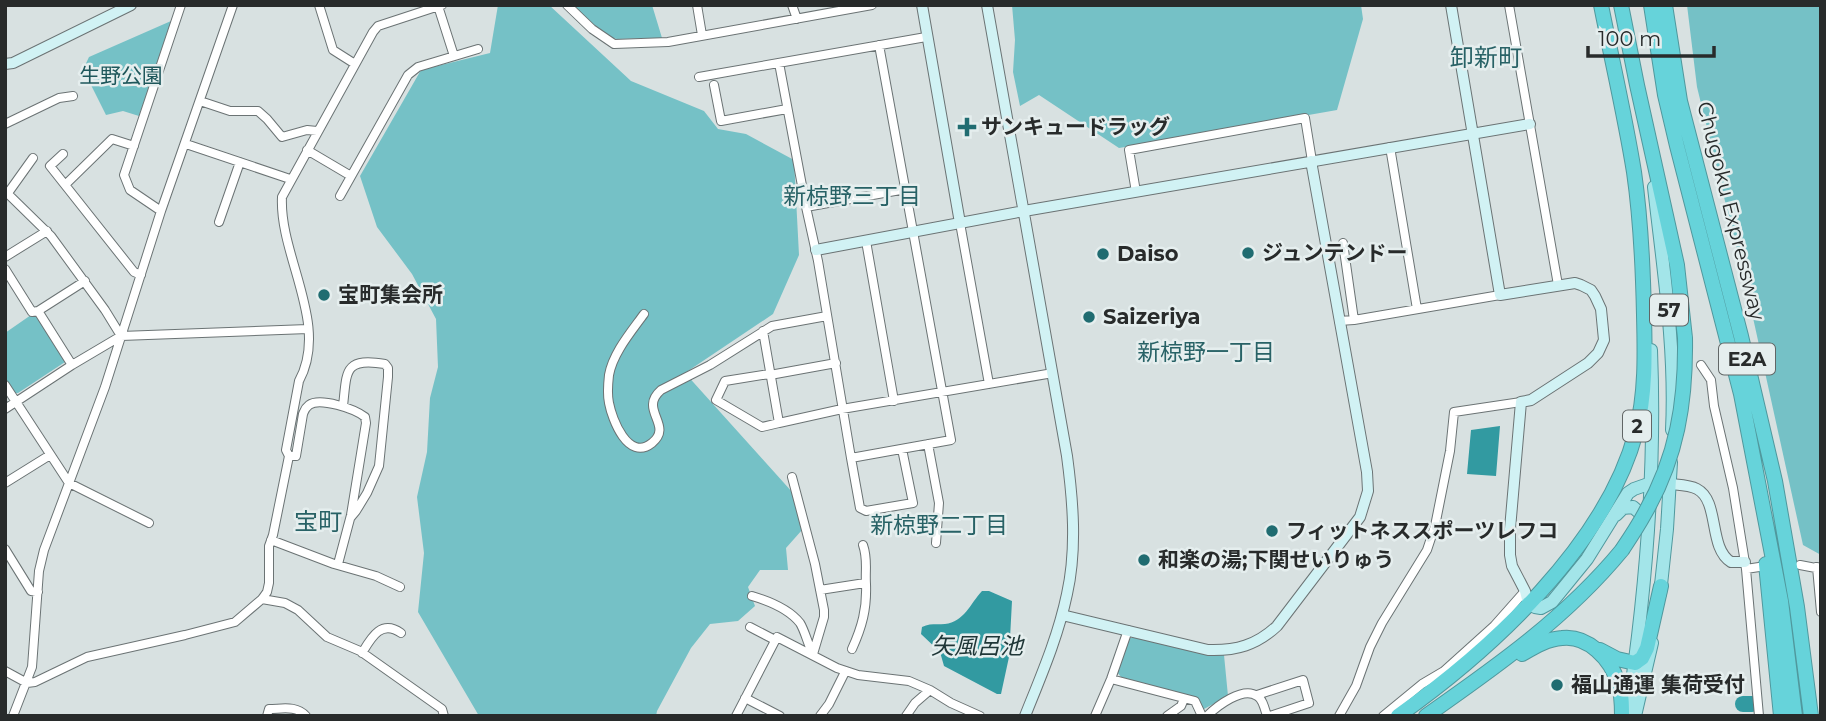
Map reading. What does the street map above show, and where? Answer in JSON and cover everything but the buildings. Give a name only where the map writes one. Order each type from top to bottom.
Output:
[{"type":"highway","name":"2","points":[[1401,707],[1449,678],[1490,642],[1527,597],[1556,573],[1594,523],[1615,488],[1636,429],[1641,406],[1644,361],[1643,262],[1627,132],[1601,5]]},
{"type":"highway","name":"2","points":[[1426,716],[1498,666],[1595,581],[1622,550],[1645,514],[1662,480],[1672,450],[1682,406],[1685,338],[1677,265],[1621,5]]},
{"type":"highway","name":"Chugoku Expressway","points":[[1651,5],[1676,146],[1741,394],[1781,601],[1795,716]]},
{"type":"highway","name":"Chugoku Expressway","points":[[1665,5],[1683,113],[1741,336],[1775,481],[1797,607],[1811,716]]},
{"type":"highway","points":[[1758,481],[1781,716]]},
{"type":"highway","points":[[1498,666],[1540,644],[1559,638],[1578,639],[1617,659],[1635,663],[1642,658],[1647,648],[1661,586]]},
{"type":"highway","points":[[1591,645],[1616,676],[1620,687],[1622,716]]},
{"type":"main road","name":"57","points":[[1636,716],[1653,641],[1661,586],[1667,529],[1673,410],[1671,342],[1648,138]]},
{"type":"main road","name":"57","points":[[1628,716],[1646,575],[1651,483],[1651,367],[1643,262]]},
{"type":"main road","points":[[1556,573],[1581,550],[1624,488],[1635,483],[1670,484]]},
{"type":"main road","points":[[1527,597],[1535,607],[1541,608],[1552,602],[1587,559],[1628,493],[1651,483]]},
{"type":"main road","points":[[1611,521],[1623,508],[1633,507],[1641,514],[1649,530]]},
{"type":"street","points":[[5,64],[113,9],[131,5]]},
{"type":"street","points":[[161,211],[130,190],[124,175],[181,5]]},
{"type":"street","points":[[13,716],[32,667],[39,571],[44,550],[104,387],[161,211],[233,5]]},
{"type":"street","points":[[318,5],[333,50],[355,64]]},
{"type":"street","points":[[567,5],[592,29],[614,44],[668,42],[872,5]]},
{"type":"street","points":[[697,5],[702,35]]},
{"type":"street","points":[[792,5],[797,19]]},
{"type":"street","points":[[922,5],[989,384]]},
{"type":"street","points":[[987,5],[1068,456],[1073,511],[1068,592],[1050,654],[1025,716]]},
{"type":"street","points":[[1451,5],[1500,295]]},
{"type":"street","points":[[1510,5],[1558,285]]},
{"type":"street","points":[[5,671],[27,683],[36,682],[87,657],[235,622],[262,599],[269,583],[269,546],[289,456],[286,450],[299,381],[307,357],[308,329],[300,285],[283,222],[282,197],[378,26],[440,6],[454,56]]},
{"type":"street","points":[[699,77],[926,37]]},
{"type":"street","points":[[851,458],[951,440],[879,45]]},
{"type":"street","points":[[340,197],[408,75],[418,67],[478,49]]},
{"type":"street","points":[[779,63],[816,250],[860,508],[866,511],[912,503],[902,449]]},
{"type":"street","points":[[714,85],[721,121],[788,109]]},
{"type":"street","points":[[5,124],[59,98],[73,96]]},
{"type":"street","points":[[200,101],[230,111],[258,111],[282,138],[307,130],[317,131]]},
{"type":"street","points":[[1062,615],[1208,650],[1232,650],[1252,644],[1278,626],[1360,517],[1366,501],[1368,482],[1305,118],[1129,150],[1136,192]]},
{"type":"street","points":[[816,250],[1024,211],[1530,124]]},
{"type":"street","points":[[66,184],[112,139],[134,146]]},
{"type":"street","points":[[186,144],[290,179]]},
{"type":"street","points":[[1390,147],[1417,309]]},
{"type":"street","points":[[307,150],[351,176]]},
{"type":"street","points":[[63,154],[50,166],[134,272],[141,275]]},
{"type":"street","points":[[33,158],[7,192],[47,231],[85,281],[121,336]]},
{"type":"street","points":[[219,222],[240,162]]},
{"type":"street","points":[[806,207],[905,189]]},
{"type":"street","points":[[5,257],[47,231]]},
{"type":"street","points":[[866,241],[894,401]]},
{"type":"street","points":[[1343,243],[1354,320]]},
{"type":"street","points":[[5,269],[32,312],[38,311],[85,281]]},
{"type":"street","points":[[1339,321],[1569,283],[1581,285],[1595,296],[1601,309],[1604,335],[1602,346],[1594,358],[1531,400],[1454,412],[1450,451],[1435,526],[1427,550],[1382,624],[1356,686],[1339,716]]},
{"type":"street","points":[[38,311],[72,365]]},
{"type":"street","points":[[644,314],[620,348],[611,366],[608,383],[608,401],[615,423],[622,437],[635,447],[651,444],[659,434],[660,425],[652,404],[661,390],[710,365],[772,326],[827,316]]},
{"type":"street","points":[[5,409],[121,336],[308,329]]},
{"type":"street","points":[[763,331],[779,424]]},
{"type":"street","points":[[343,406],[347,373],[351,366],[358,362],[385,364],[389,371],[379,466],[350,518]]},
{"type":"street","points":[[835,363],[725,381],[716,400],[762,427],[842,409],[1053,373]]},
{"type":"street","points":[[1701,365],[1711,380],[1746,566],[1759,716]]},
{"type":"street","points":[[5,385],[69,483],[149,523]]},
{"type":"street","points":[[289,456],[296,456],[303,414],[308,406],[318,402],[343,406],[366,419],[350,518],[338,564]]},
{"type":"street","points":[[1521,402],[1510,541],[1512,566],[1527,597]]},
{"type":"street","points":[[928,444],[939,503],[936,543]]},
{"type":"street","points":[[5,483],[50,455]]},
{"type":"street","points":[[792,477],[820,590],[824,617],[813,654]]},
{"type":"street","points":[[1670,484],[1695,488],[1703,493],[1722,554],[1731,562],[1759,568]]},
{"type":"street","points":[[271,540],[376,576],[400,587]]},
{"type":"street","points":[[852,649],[865,616],[867,598],[867,558],[863,545]]},
{"type":"street","points":[[5,549],[31,591],[38,592]]},
{"type":"street","points":[[1800,565],[1819,568],[1821,612]]},
{"type":"street","points":[[820,590],[866,583]]},
{"type":"street","points":[[752,596],[769,601],[799,622],[813,654]]},
{"type":"street","points":[[262,599],[285,603],[298,610],[327,637],[379,663],[442,709],[444,716]]},
{"type":"street","points":[[750,627],[775,640]]},
{"type":"street","points":[[362,653],[374,635],[385,628],[395,629],[401,634]]},
{"type":"street","points":[[1095,716],[1128,630]]},
{"type":"street","points":[[736,716],[777,636],[845,671],[909,681],[977,715]]},
{"type":"street","points":[[820,716],[845,671]]},
{"type":"street","points":[[1111,679],[1195,701],[1205,716],[1237,695],[1257,695],[1303,680],[1309,703],[1269,716],[1257,695]]},
{"type":"street","points":[[906,716],[915,703],[930,690]]},
{"type":"street","points":[[746,698],[780,716]]},
{"type":"street","points":[[1167,716],[1181,706],[1184,699]]},
{"type":"street","points":[[1383,716],[1401,707]]},
{"type":"street","points":[[267,716],[269,709],[290,712],[299,709],[306,716]]},
{"type":"green space","points":[[498,5],[549,5],[631,81],[704,111],[718,129],[746,134],[794,160],[799,255],[773,314],[685,373],[793,493],[802,530],[786,548],[788,570],[760,570],[748,587],[755,606],[738,621],[710,624],[691,648],[656,716],[479,716],[418,612],[424,553],[417,497],[427,452],[430,398],[438,367],[436,319],[412,274],[377,227],[360,176],[421,70],[490,53]]},
{"type":"green space","points":[[573,5],[652,5],[662,38],[617,39],[605,36]]},
{"type":"green space","points":[[1012,5],[1361,5],[1363,19],[1337,110],[1119,148],[1039,95],[1020,106],[1013,72],[1015,40]]},
{"type":"green space","points":[[1687,5],[1821,5],[1821,555],[1803,545],[1748,295],[1697,87]]},
{"type":"green space","name":"生野公園","points":[[171,21],[139,116],[123,111],[106,115],[88,79],[80,76],[89,57]]},
{"type":"green space","points":[[31,315],[38,315],[66,359],[18,393],[14,393],[5,380],[5,333]]},
{"type":"green space","points":[[1135,637],[1209,655],[1224,655],[1228,696],[1204,709],[1196,698],[1121,677],[1117,672],[1127,639]]},
{"type":"water","points":[[1500,426],[1496,476],[1467,474],[1471,430]]},
{"type":"water","name":"矢風呂池","points":[[982,591],[989,591],[1012,601],[1009,657],[1001,694],[944,666],[940,652],[921,634],[922,627],[957,620]]},
{"type":"waterway","points":[[1743,704],[1752,704]]},
{"type":"place","name":"サンキュードラッグ","points":[[967,127]]},
{"type":"place","name":"ジュンテンドー","points":[[1248,253]]},
{"type":"place","name":"Daiso","points":[[1103,254]]},
{"type":"place","name":"宝町集会所","points":[[324,295]]},
{"type":"place","name":"Saizeriya","points":[[1089,317]]},
{"type":"place","name":"フィットネススポーツレフコ","points":[[1272,531]]},
{"type":"place","name":"和楽の湯;下関せいりゅう","points":[[1144,560]]},
{"type":"place","name":"福山通運 集荷受付","points":[[1557,685]]},
{"type":"district","name":"卸新町","points":[[1486,58]]},
{"type":"district","name":"新椋野三丁目","points":[[852,196]]},
{"type":"district","name":"新椋野一丁目","points":[[1206,352]]},
{"type":"district","name":"宝町","points":[[318,522]]},
{"type":"district","name":"新椋野二丁目","points":[[939,525]]}]
